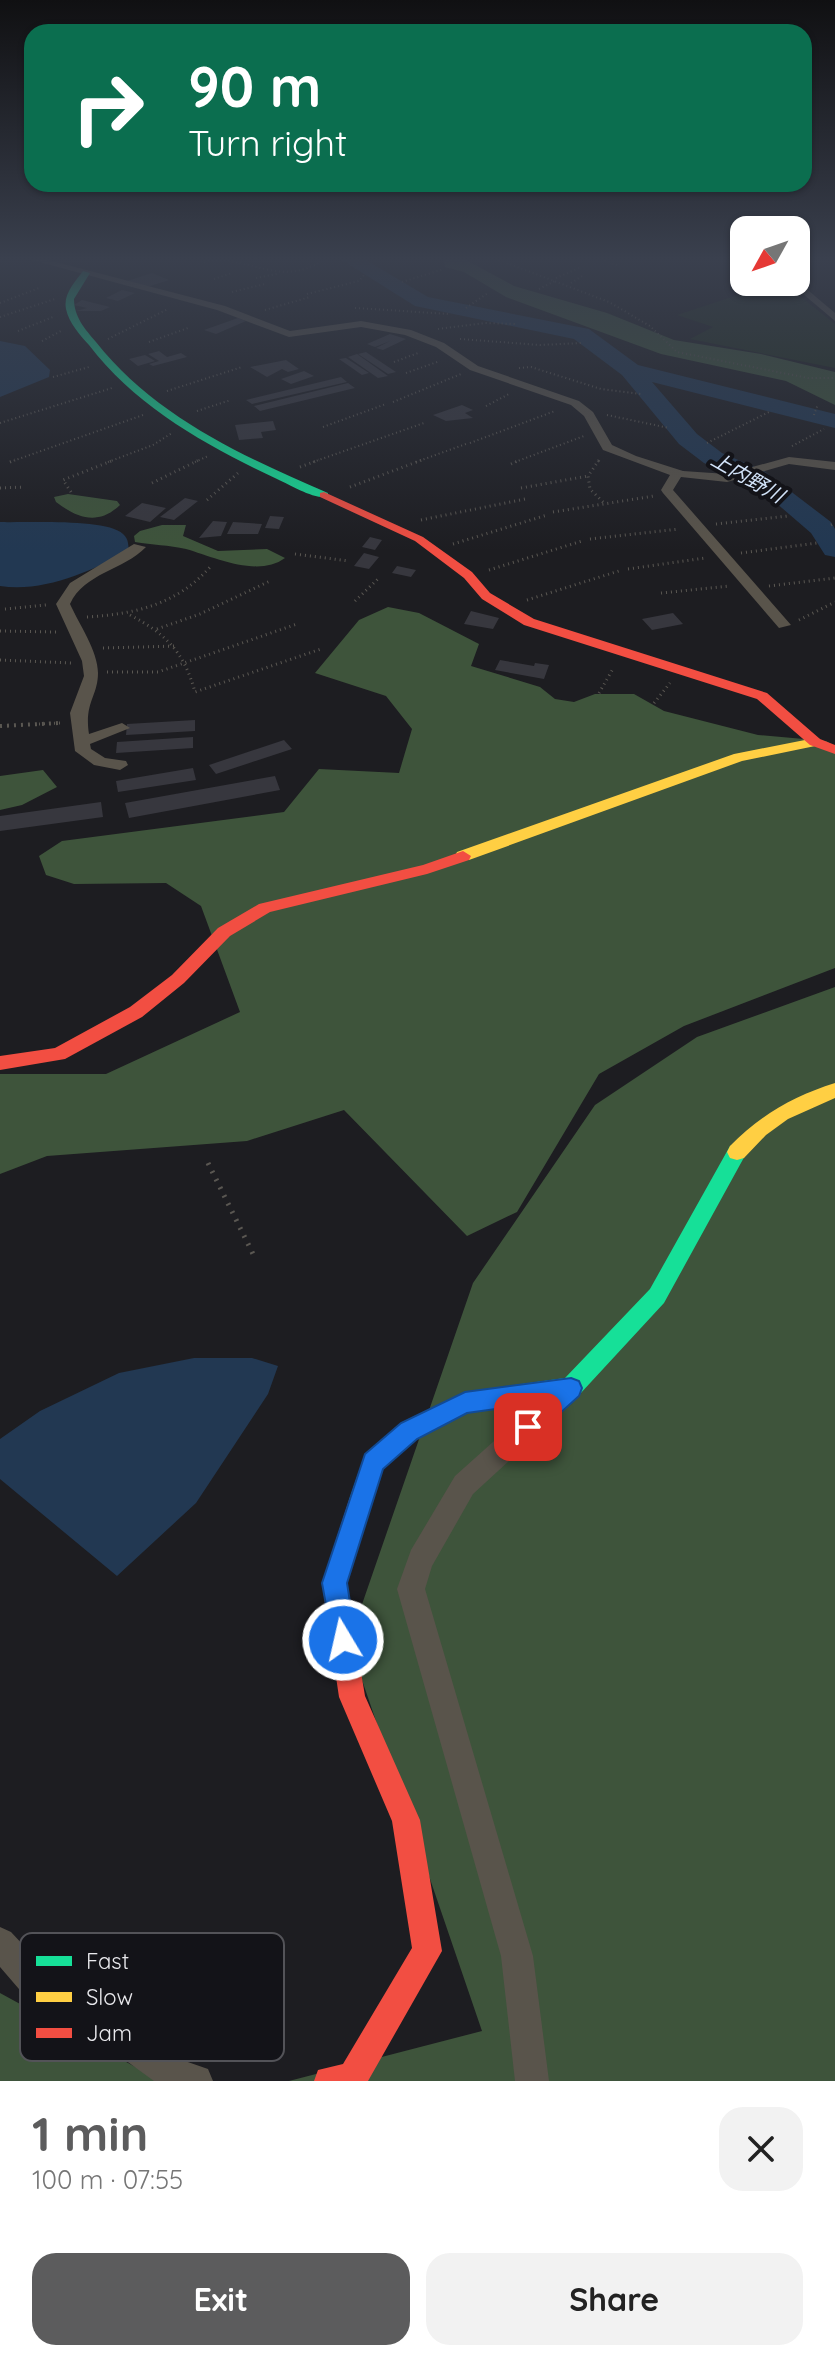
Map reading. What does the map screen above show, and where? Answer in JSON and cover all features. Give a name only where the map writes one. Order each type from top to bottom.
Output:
[{"type":"street","points":[[104,357],[130,386],[176,417],[275,475],[353,506],[419,539],[468,575],[486,596],[529,622],[762,696],[815,742],[835,750]]},
{"type":"street","points":[[458,357],[474,368],[575,403],[589,414],[607,447],[678,472],[725,479],[803,457],[835,466]]},
{"type":"street","points":[[678,472],[667,490],[788,624]]},
{"type":"street","points":[[120,765],[90,758],[83,751],[78,713],[80,700],[91,676],[89,661],[63,604],[70,587],[128,557],[139,547]]},
{"type":"street","points":[[83,741],[122,728]]},
{"type":"street","points":[[0,1063],[59,1054],[136,1012],[178,979],[224,932],[265,908],[427,869],[739,757],[815,742]]},
{"type":"street","points":[[532,2081],[517,1956],[411,1589],[421,1560],[464,1485],[571,1388],[657,1296],[701,1221],[734,1156],[760,1126],[786,1108],[835,1090]]},
{"type":"street","points":[[329,2081],[352,2078],[427,1951],[406,1820],[352,1697],[334,1583],[352,1521],[373,1462],[409,1431],[465,1403],[571,1388]]},
{"type":"street","points":[[0,1943],[20,1965]]},
{"type":"street","points":[[155,2061],[174,2075],[196,2081]]},
{"type":"path","points":[[394,362],[407,357]]},
{"type":"path","points":[[703,357],[808,378],[835,378]]},
{"type":"path","points":[[406,373],[450,358]]},
{"type":"path","points":[[53,377],[100,364]]},
{"type":"path","points":[[168,391],[242,367]]},
{"type":"path","points":[[518,368],[531,367],[601,389],[641,394]]},
{"type":"path","points":[[393,402],[465,372]]},
{"type":"path","points":[[0,423],[121,386]]},
{"type":"path","points":[[195,412],[231,400]]},
{"type":"path","points":[[323,427],[386,404]]},
{"type":"path","points":[[814,415],[818,404]]},
{"type":"path","points":[[10,462],[156,410]]},
{"type":"path","points":[[347,488],[554,411]]},
{"type":"path","points":[[707,443],[769,412]]},
{"type":"path","points":[[596,413],[669,428]]},
{"type":"path","points":[[296,468],[424,423]]},
{"type":"path","points":[[71,492],[63,480],[153,445],[181,427]]},
{"type":"path","points":[[788,448],[824,429]]},
{"type":"path","points":[[511,464],[588,434]]},
{"type":"path","points":[[521,488],[588,476],[606,452]]},
{"type":"path","points":[[152,483],[208,456]]},
{"type":"path","points":[[207,500],[240,472]]},
{"type":"path","points":[[588,476],[590,489],[604,503]]},
{"type":"path","points":[[0,488],[25,487]]},
{"type":"path","points":[[553,512],[664,495]]},
{"type":"path","points":[[418,521],[525,499]]},
{"type":"path","points":[[440,548],[547,515]]},
{"type":"path","points":[[706,525],[788,516]]},
{"type":"path","points":[[590,539],[692,527]]},
{"type":"path","points":[[476,574],[582,541]]},
{"type":"path","points":[[731,554],[817,543]]},
{"type":"path","points":[[295,554],[349,561]]},
{"type":"path","points":[[628,569],[717,556]]},
{"type":"path","points":[[76,618],[130,615],[167,602],[204,576],[211,566]]},
{"type":"path","points":[[527,600],[622,570]]},
{"type":"path","points":[[355,601],[380,577]]},
{"type":"path","points":[[759,587],[835,578]]},
{"type":"path","points":[[157,629],[200,614],[270,581]]},
{"type":"path","points":[[661,593],[741,585]]},
{"type":"path","points":[[788,624],[835,602]]},
{"type":"path","points":[[5,609],[56,603]]},
{"type":"path","points":[[130,615],[157,629],[177,646],[188,663],[195,692],[321,649]]},
{"type":"path","points":[[102,673],[158,672],[297,624]]},
{"type":"path","points":[[0,631],[67,632]]},
{"type":"path","points":[[92,648],[177,646]]},
{"type":"path","points":[[599,693],[620,658]]},
{"type":"path","points":[[0,660],[81,663]]},
{"type":"path","points":[[654,703],[677,674]]},
{"type":"path","points":[[0,726],[71,722]]},
{"type":"path","points":[[208,1163],[255,1258]]},
{"type":"green space","points":[[675,357],[774,357],[835,372],[835,405],[786,381]]},
{"type":"green space","points":[[781,357],[835,357],[835,368]]},
{"type":"green space","points":[[68,494],[117,501],[120,505],[104,516],[80,516],[56,502],[54,497]]},
{"type":"green space","points":[[162,525],[186,525],[183,536],[218,551],[267,549],[285,558],[274,564],[249,566],[186,549],[135,542],[134,536],[140,531]]},
{"type":"green space","points":[[388,607],[419,613],[479,644],[471,666],[540,687],[555,699],[574,702],[595,694],[634,694],[664,711],[758,735],[826,741],[835,746],[835,968],[684,1026],[599,1074],[517,1212],[467,1236],[344,1110],[247,1141],[47,1156],[0,1174],[0,1074],[106,1074],[240,1012],[201,906],[166,883],[74,884],[46,875],[39,856],[62,841],[284,812],[319,769],[399,773],[412,729],[386,696],[315,673],[359,620]]},
{"type":"green space","points":[[43,770],[57,787],[22,805],[0,810],[0,776]]},
{"type":"green space","points":[[835,987],[835,2081],[289,2081],[482,2031],[349,1642],[473,1283],[595,1105],[697,1037]]},
{"type":"green space","points":[[0,1993],[20,2004],[20,2061],[124,2061],[161,2081],[0,2081]]},
{"type":"water","points":[[0,357],[37,357],[50,370],[49,377],[0,397]]},
{"type":"water","points":[[0,522],[65,522],[101,526],[123,534],[129,551],[66,579],[33,586],[0,586]]},
{"type":"water","points":[[194,1358],[252,1358],[278,1366],[268,1394],[196,1503],[117,1576],[0,1479],[0,1439],[40,1411],[119,1373]]},
{"type":"building","points":[[149,357],[155,361],[138,366],[129,359]]},
{"type":"building","points":[[153,357],[187,357],[153,366],[149,364],[159,361]]},
{"type":"building","points":[[348,357],[361,357],[388,376],[378,378]]},
{"type":"building","points":[[363,357],[374,357],[396,372],[388,374]]},
{"type":"building","points":[[346,358],[369,373],[362,375],[339,359]]},
{"type":"building","points":[[286,360],[299,369],[288,372],[282,369],[267,377],[250,367]]},
{"type":"building","points":[[304,371],[314,376],[291,384],[281,379]]},
{"type":"building","points":[[341,377],[347,382],[252,404],[246,400]]},
{"type":"building","points":[[348,383],[355,388],[260,411],[254,406]]},
{"type":"building","points":[[462,405],[473,410],[465,413],[473,418],[446,421],[433,415]]},
{"type":"building","points":[[273,421],[276,430],[261,432],[263,438],[239,440],[235,425]]},
{"type":"building","points":[[185,498],[198,501],[174,520],[160,517]]},
{"type":"building","points":[[142,503],[166,508],[150,522],[125,516]]},
{"type":"building","points":[[270,516],[284,517],[279,529],[265,528]]},
{"type":"building","points":[[213,521],[227,522],[221,536],[199,538]]},
{"type":"building","points":[[233,522],[262,524],[258,534],[227,534]]},
{"type":"building","points":[[370,537],[382,540],[375,550],[362,547]]},
{"type":"building","points":[[364,553],[379,557],[369,569],[354,566]]},
{"type":"building","points":[[397,566],[416,570],[411,577],[392,573]]},
{"type":"building","points":[[471,611],[499,618],[493,629],[464,624]]},
{"type":"building","points":[[673,613],[683,624],[652,630],[642,619]]},
{"type":"building","points":[[500,660],[534,666],[535,663],[549,665],[544,679],[495,670]]},
{"type":"building","points":[[195,720],[195,731],[126,735],[127,724]]},
{"type":"building","points":[[193,737],[193,748],[116,753],[117,742]]},
{"type":"building","points":[[284,740],[292,749],[216,774],[209,765]]},
{"type":"building","points":[[193,768],[196,780],[118,792],[116,781]]},
{"type":"building","points":[[275,776],[280,790],[129,818],[125,803]]},
{"type":"building","points":[[101,802],[103,817],[0,831],[0,816]]},
{"type":"waterway","points":[[612,357],[630,370]]},
{"type":"waterway","points":[[630,370],[835,421]]},
{"type":"waterway","name":"上内野川","points":[[630,370],[688,439],[713,458],[755,476],[784,496],[821,528],[835,549]]},
{"type":"traffic: fast","points":[[103,357],[130,384],[192,429],[225,449],[324,495]]},
{"type":"traffic: fast","points":[[361,1500],[373,1462],[409,1431],[465,1403],[571,1388],[657,1296],[737,1152]]},
{"type":"traffic: slow","points":[[463,856],[739,757],[815,742]]},
{"type":"traffic: slow","points":[[737,1152],[760,1129],[782,1114],[835,1090]]},
{"type":"traffic: jam","points":[[324,495],[419,539],[468,575],[486,596],[529,622],[762,696],[815,742],[835,750]]},
{"type":"traffic: jam","points":[[0,1063],[59,1054],[136,1012],[178,979],[224,932],[265,908],[427,869],[463,856]]},
{"type":"traffic: jam","points":[[329,2081],[352,2078],[427,1951],[406,1820],[352,1697],[334,1583],[361,1500]]},
{"type":"route","points":[[343,1640],[334,1583],[373,1462],[409,1431],[465,1403],[571,1388],[528,1427]]}]
